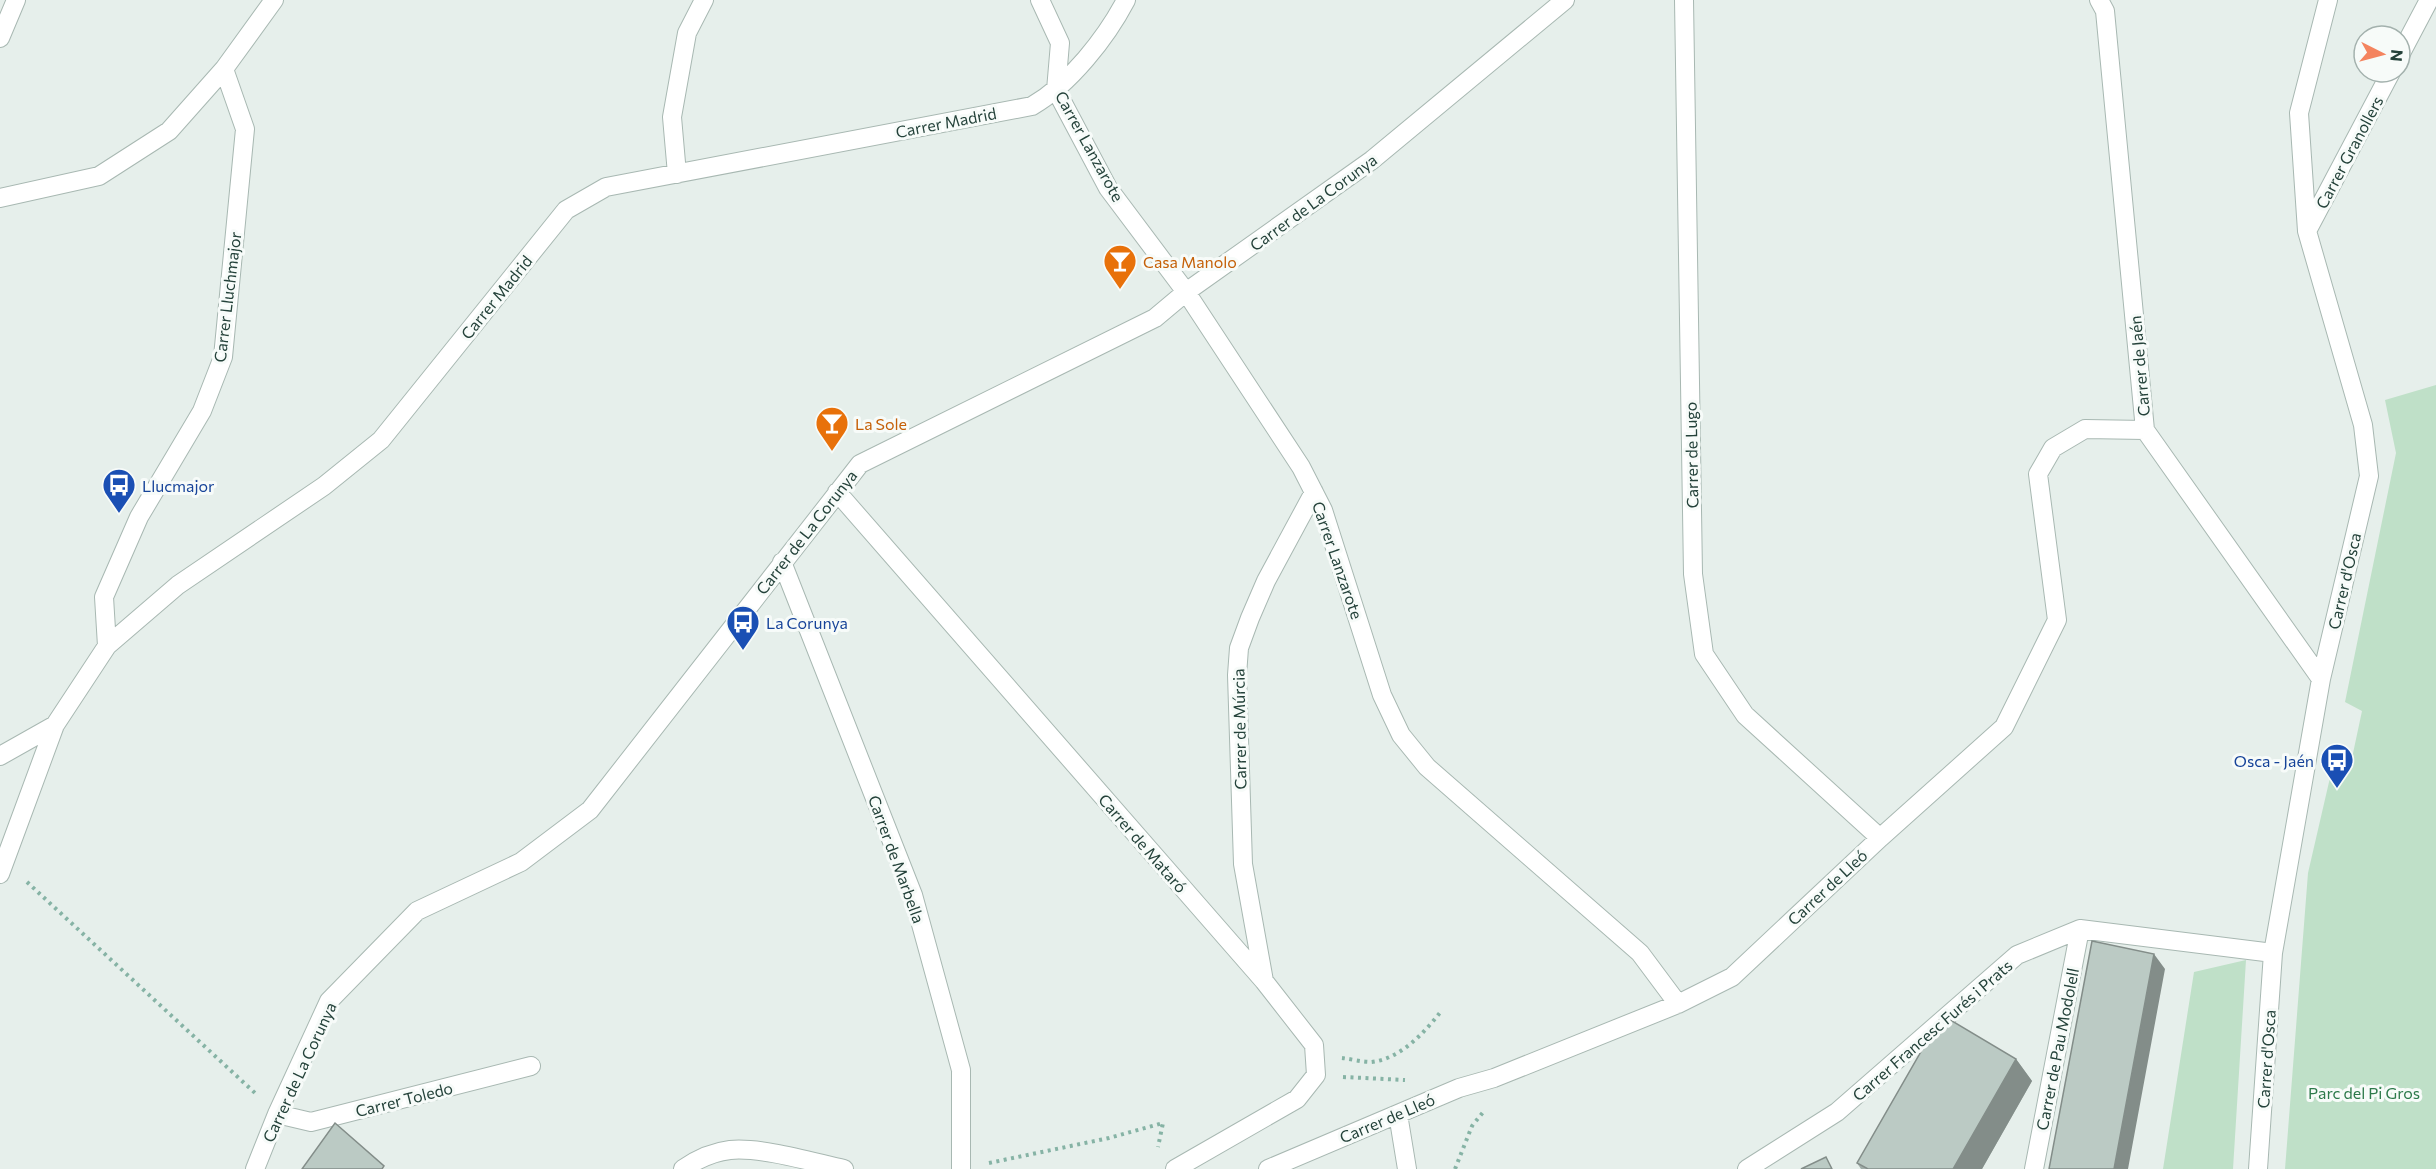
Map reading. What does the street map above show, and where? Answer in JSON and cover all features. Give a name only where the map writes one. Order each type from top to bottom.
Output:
[{"type":"street","points":[[0,38],[16,0]]},
{"type":"street","points":[[0,198],[99,176],[170,131],[224,69],[274,0]]},
{"type":"street","points":[[677,174],[672,117],[687,33],[704,0]]},
{"type":"street","name":"Carrer Lanzarote","points":[[1040,0],[1060,43],[1056,90],[1108,188],[1186,292],[1301,467],[1323,510],[1382,695],[1401,735],[1427,767],[1640,953],[1678,1004]]},
{"type":"street","name":"Carrer Madrid","points":[[2,861],[55,725],[107,646],[178,585],[324,486],[381,440],[566,210],[606,187],[1032,106],[1056,90],[1111,28],[1126,0]]},
{"type":"street","name":"Carrer de La Corunya","points":[[255,1169],[277,1114],[329,1001],[417,911],[521,862],[590,810],[860,464],[1155,318],[1186,292],[1372,160],[1565,0]]},
{"type":"street","name":"Carrer de Lugo","points":[[1684,0],[1693,574],[1704,654],[1745,715],[1880,838]]},
{"type":"street","name":"Carrer de Jaén","points":[[2099,0],[2105,11],[2145,430],[2321,679]]},
{"type":"street","name":"Carrer d'Osca","points":[[2258,1169],[2273,953],[2321,679],[2369,476],[2363,425],[2307,231],[2299,113],[2328,0]]},
{"type":"street","points":[[2412,33],[2429,0]]},
{"type":"street","name":"Carrer Lluchmajor","points":[[107,646],[104,597],[139,517],[202,411],[223,357],[245,129],[224,69]]},
{"type":"street","name":"Carrer Granollers","points":[[2307,231],[2385,84]]},
{"type":"street","name":"Carrer de Lleó","points":[[1268,1169],[1459,1088],[1494,1078],[1678,1004],[1731,977],[1880,838],[2004,727],[2057,620],[2038,474],[2053,448],[2085,429],[2145,430]]},
{"type":"street","name":"Carrer de Mataró","points":[[837,492],[1264,981],[1314,1045],[1315,1067]]},
{"type":"street","name":"Carrer de Múrcia","points":[[1264,981],[1243,864],[1237,675],[1239,648],[1266,581],[1314,492]]},
{"type":"street","name":"Carrer de Marbella","points":[[783,561],[913,895],[961,1070],[961,1163]]},
{"type":"street","name":"Carrer Madrid","points":[[0,756],[55,725]]},
{"type":"street","name":"Carrer Francesc Furés i Prats","points":[[1747,1169],[1837,1112],[2017,955],[2080,929],[2273,953]]},
{"type":"street","name":"Carrer de Pau Modolell","points":[[2034,1169],[2080,929]]},
{"type":"street","name":"Carrer Toledo","points":[[277,1114],[311,1122],[531,1066]]},
{"type":"street","points":[[1174,1169],[1297,1099],[1315,1067]]},
{"type":"street","points":[[1398,1114],[1407,1169]]},
{"type":"street","points":[[683,1169],[696,1160],[730,1150],[774,1153],[844,1169]]},
{"type":"path","points":[[2,861],[277,1114]]},
{"type":"path","points":[[1315,1067],[1344,1058],[1371,1062],[1395,1054],[1424,1033],[1442,1010]]},
{"type":"path","points":[[1315,1067],[1408,1080]]},
{"type":"path","points":[[1455,1169],[1472,1126],[1489,1105],[1494,1078]]},
{"type":"path","points":[[961,1163],[982,1164],[1109,1138],[1162,1123],[1157,1155]]},
{"type":"green space","name":"Parc del Pi Gros","points":[[2436,385],[2436,1169],[2285,1169],[2308,873],[2332,769],[2349,772],[2362,711],[2345,702],[2396,453],[2385,400]]},
{"type":"green space","points":[[2246,960],[2233,1169],[2163,1169],[2194,972]]},
{"type":"building","points":[[2092,941],[2154,954],[2114,1169],[2049,1169]]},
{"type":"building","points":[[1942,1015],[2016,1059],[1953,1169],[1868,1169],[1857,1163]]},
{"type":"building","points":[[335,1123],[384,1166],[382,1169],[302,1169]]},
{"type":"building","points":[[1826,1157],[1832,1169],[1801,1169]]},
{"type":"place","name":"Casa Manolo","points":[[1120,290]]},
{"type":"place","name":"La Sole","points":[[832,452]]},
{"type":"place","name":"Llucmajor","points":[[119,514]]},
{"type":"place","name":"La Corunya","points":[[743,651]]},
{"type":"place","name":"Osca - Jaén","points":[[2337,789]]}]
